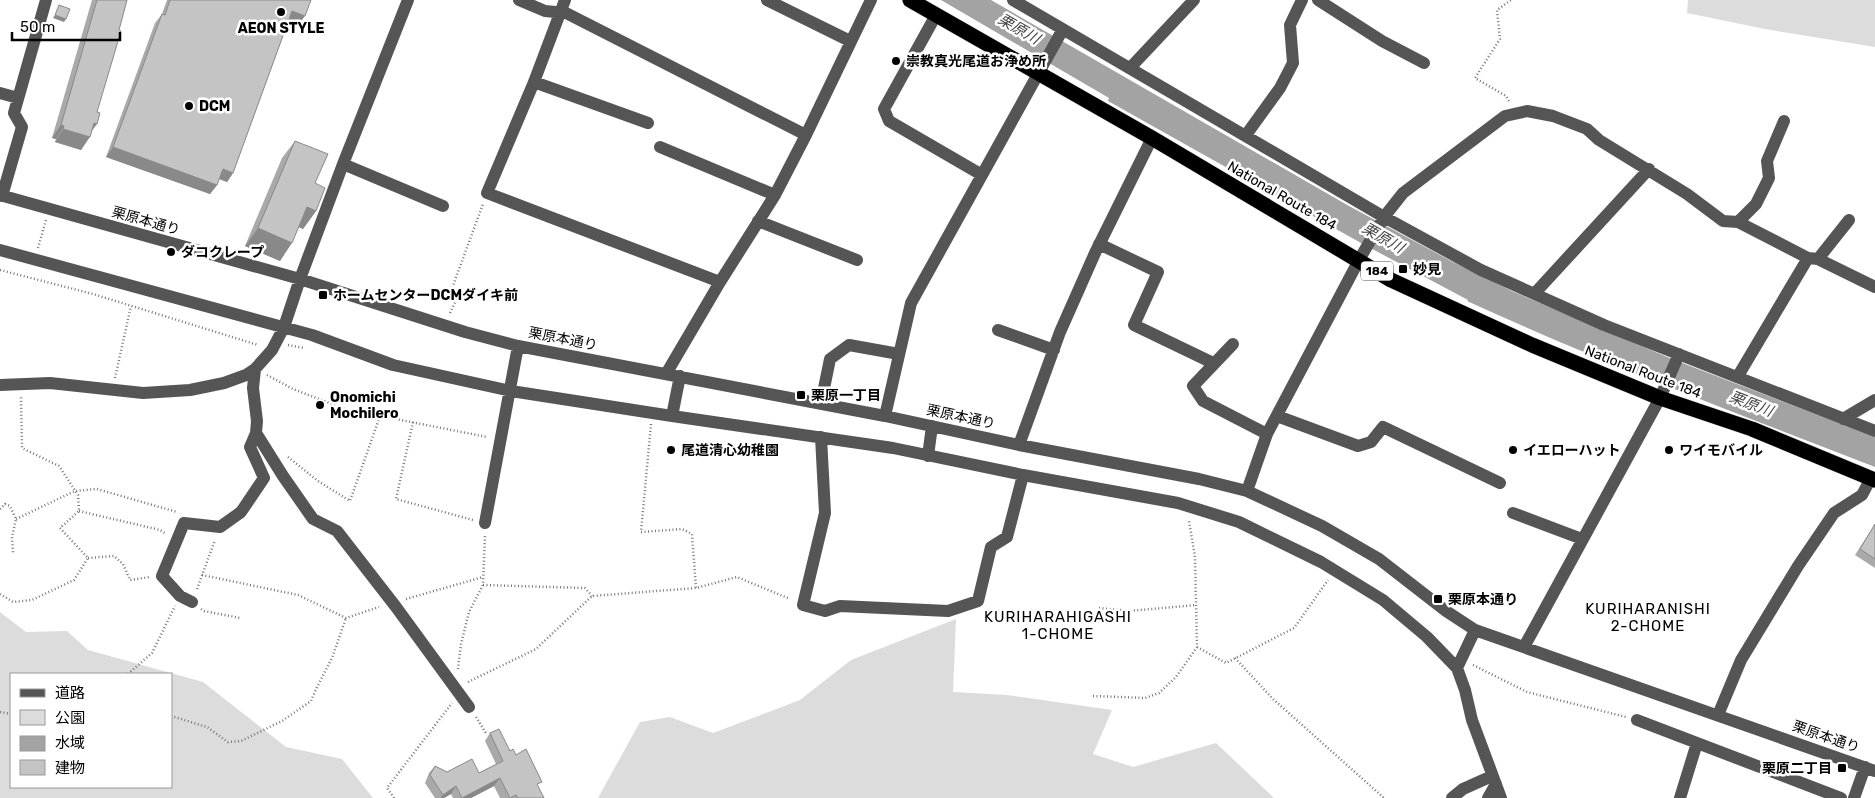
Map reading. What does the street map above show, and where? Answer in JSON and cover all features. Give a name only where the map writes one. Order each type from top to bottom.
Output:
[{"type":"highway","name":"National Route 184","points":[[910,0],[936,15],[1042,67],[1152,138],[1363,253],[1391,280],[1523,341],[1663,392],[1873,479]]},
{"type":"street","points":[[1,196],[22,127],[14,113],[46,0]]},
{"type":"street","points":[[0,385],[50,383],[143,393],[190,390],[224,383],[246,375],[255,369],[272,350],[284,327],[343,164],[408,0]]},
{"type":"street","points":[[519,0],[545,12],[566,13],[575,17],[806,135]]},
{"type":"street","points":[[565,0],[534,82],[487,193],[720,282]]},
{"type":"street","points":[[767,0],[850,41]]},
{"type":"street","points":[[666,374],[720,282],[775,195],[871,0]]},
{"type":"street","points":[[1013,0],[1061,33],[1130,68],[1246,136],[1382,221],[1481,270],[1678,357],[1738,376],[1875,431]]},
{"type":"street","points":[[1130,68],[1194,0]]},
{"type":"street","points":[[1246,136],[1280,88],[1293,62],[1290,25],[1302,0]]},
{"type":"street","points":[[1318,0],[1382,41],[1424,62]]},
{"type":"street","points":[[936,15],[884,109],[889,121],[982,175]]},
{"type":"street","points":[[885,416],[911,303],[1061,33]]},
{"type":"street","points":[[534,82],[648,124]]},
{"type":"street","points":[[0,93],[18,98]]},
{"type":"street","points":[[1247,491],[1267,434],[1363,253],[1382,221],[1403,193],[1505,116],[1527,111],[1545,114],[1586,129],[1599,140],[1687,194],[1723,221],[1738,222],[1875,287]]},
{"type":"street","points":[[1738,222],[1756,204],[1769,178],[1767,161],[1784,121]]},
{"type":"street","points":[[1019,445],[1054,350],[1099,244],[1152,138]]},
{"type":"street","points":[[660,147],[775,195]]},
{"type":"street","points":[[343,164],[443,206]]},
{"type":"street","points":[[1535,293],[1648,170]]},
{"type":"street","name":"栗原本通り","points":[[1,196],[300,280],[518,346],[821,403],[1019,445],[1199,479],[1247,491],[1322,526],[1379,559],[1446,611],[1474,630],[1870,769]]},
{"type":"street","points":[[1738,376],[1813,259],[1849,220]]},
{"type":"street","points":[[758,221],[857,260]]},
{"type":"street","points":[[1099,244],[1158,272],[1134,325],[1213,363]]},
{"type":"street","points":[[0,250],[284,327],[347,347],[393,365],[510,391],[821,437],[1186,505],[1239,522],[1321,562],[1383,600],[1459,664]]},
{"type":"street","points":[[998,330],[1054,350]]},
{"type":"street","points":[[1233,344],[1193,386],[1203,401],[1267,434]]},
{"type":"street","points":[[821,403],[830,358],[849,345],[899,354]]},
{"type":"street","points":[[485,523],[518,346]]},
{"type":"street","points":[[1524,647],[1663,392],[1678,357]]},
{"type":"street","points":[[255,369],[253,388],[259,438],[283,476],[313,519],[337,531],[393,603],[469,707]]},
{"type":"street","points":[[672,416],[680,376]]},
{"type":"street","points":[[1843,419],[1875,400]]},
{"type":"street","points":[[1277,416],[1358,446],[1370,442],[1383,427],[1500,484]]},
{"type":"street","points":[[928,456],[932,426]]},
{"type":"street","points":[[821,437],[825,513],[803,605],[825,610],[840,606],[948,611],[978,601],[992,547],[1007,538],[1023,475]]},
{"type":"street","points":[[192,602],[180,596],[162,576],[184,523],[220,527],[241,512],[264,478],[250,447],[259,438]]},
{"type":"street","points":[[1718,715],[1741,660],[1798,566],[1834,512],[1862,495],[1873,479]]},
{"type":"street","points":[[1513,513],[1582,539]]},
{"type":"street","points":[[1474,630],[1459,664],[1472,720],[1501,798]]},
{"type":"street","points":[[1637,720],[1841,798]]},
{"type":"street","points":[[1680,798],[1698,743]]},
{"type":"street","points":[[1854,798],[1870,769]]},
{"type":"street","points":[[1452,798],[1463,789],[1494,780]]},
{"type":"street","points":[[1488,798],[1494,780]]},
{"type":"path","points":[[1511,0],[1498,10],[1500,39],[1475,78],[1506,96],[1517,113]]},
{"type":"path","points":[[445,325],[456,300],[451,291],[487,193]]},
{"type":"path","points":[[31,278],[34,260],[49,209]]},
{"type":"path","points":[[0,270],[92,294],[272,350]]},
{"type":"path","points":[[112,390],[131,306]]},
{"type":"path","points":[[255,369],[293,389],[345,409],[501,440]]},
{"type":"path","points":[[20,384],[22,448],[59,466],[78,495],[79,510]]},
{"type":"path","points":[[652,413],[641,532],[682,529],[692,534],[696,588]]},
{"type":"path","points":[[259,438],[350,501],[380,416]]},
{"type":"path","points":[[394,798],[387,788],[455,698],[462,644],[469,612],[483,585],[485,523],[396,500],[413,422]]},
{"type":"path","points":[[16,519],[75,491],[98,490],[178,512],[184,523]]},
{"type":"path","points":[[0,508],[5,504],[10,506],[16,519],[12,537],[13,553]]},
{"type":"path","points":[[1093,696],[1146,698],[1159,693],[1176,676],[1196,647],[1195,557],[1186,505]]},
{"type":"path","points":[[79,510],[160,530],[177,540]]},
{"type":"path","points":[[79,510],[60,528],[88,558]]},
{"type":"path","points":[[220,527],[192,602],[204,611],[240,618]]},
{"type":"path","points":[[88,558],[114,556],[123,564],[130,580],[162,576]]},
{"type":"path","points":[[0,594],[13,602],[32,600],[74,580],[88,558]]},
{"type":"path","points":[[1196,647],[1226,662],[1294,628],[1334,570]]},
{"type":"path","points":[[202,575],[298,596],[346,618],[483,577]]},
{"type":"path","points":[[456,689],[536,649],[592,596],[696,588],[737,577],[803,605]]},
{"type":"path","points":[[483,585],[585,588],[592,596]]},
{"type":"path","points":[[129,673],[152,652],[180,596]]},
{"type":"path","points":[[1099,608],[1129,611],[1196,605]]},
{"type":"path","points":[[172,716],[207,728],[228,742],[241,741],[282,721],[311,701],[316,687],[332,658],[346,618]]},
{"type":"path","points":[[1235,658],[1273,699],[1384,798]]},
{"type":"path","points":[[1459,664],[1527,692],[1637,720]]},
{"type":"path","points":[[469,707],[487,735]]},
{"type":"green space","points":[[1688,0],[1875,0],[1875,47],[1765,29],[1687,13]]},
{"type":"green space","points":[[0,612],[26,632],[67,631],[88,650],[171,673],[10,673],[10,788],[172,788],[172,673],[203,682],[286,747],[342,759],[373,798],[0,798]]},
{"type":"green space","points":[[956,619],[953,692],[1007,695],[1112,710],[1093,754],[1133,767],[1216,743],[1274,798],[598,798],[640,722],[670,717],[713,733],[800,700],[851,660]]},
{"type":"water","name":"栗原川","points":[[941,0],[991,0],[1349,206],[1453,262],[1514,292],[1672,359],[1875,437],[1875,467],[1619,366],[1467,301],[1108,101],[1109,98]]},
{"type":"building","points":[[97,0],[127,0],[119,30],[121,31],[97,112],[100,113],[97,124],[94,123],[90,137],[63,129],[64,126],[61,125]]},
{"type":"building","name":"DCM","points":[[170,0],[311,0],[305,16],[292,11],[233,173],[223,169],[217,185],[113,147],[162,14],[165,15]]},
{"type":"building","points":[[59,5],[70,9],[66,19],[55,15]]},
{"type":"building","points":[[295,141],[328,154],[315,183],[325,188],[316,211],[307,207],[292,243],[258,228]]},
{"type":"building","points":[[1875,524],[1875,559],[1860,549]]},
{"type":"building","points":[[499,729],[510,751],[513,749],[516,755],[526,749],[542,782],[537,784],[544,798],[518,798],[516,795],[510,798],[500,778],[462,798],[456,786],[443,795],[430,775],[435,766],[447,772],[472,759],[479,773],[503,761],[490,733]]},
{"type":"place","name":"AEON STYLE","points":[[281,12]]},
{"type":"place","name":"崇教真光尾道お浄め所","points":[[896,61]]},
{"type":"place","name":"DCM","points":[[189,106]]},
{"type":"place","name":"ダコクレープ","points":[[171,252]]},
{"type":"place","name":"妙見","points":[[1403,269]]},
{"type":"place","name":"ホームセンターDCMダイキ前","points":[[323,295]]},
{"type":"place","name":"栗原一丁目","points":[[801,395]]},
{"type":"place","name":"Onomichi Mochilero","points":[[320,405]]},
{"type":"place","name":"尾道清心幼稚園","points":[[671,450]]},
{"type":"place","name":"イエローハット","points":[[1513,450]]},
{"type":"place","name":"ワイモバイル","points":[[1669,450]]},
{"type":"place","name":"栗原本通り","points":[[1438,599]]},
{"type":"place","name":"栗原二丁目","points":[[1842,768]]},
{"type":"district","name":"KURIHARANISHI 2-CHOME","points":[[1648,618]]},
{"type":"district","name":"KURIHARAHIGASHI 1-CHOME","points":[[1058,626]]}]
